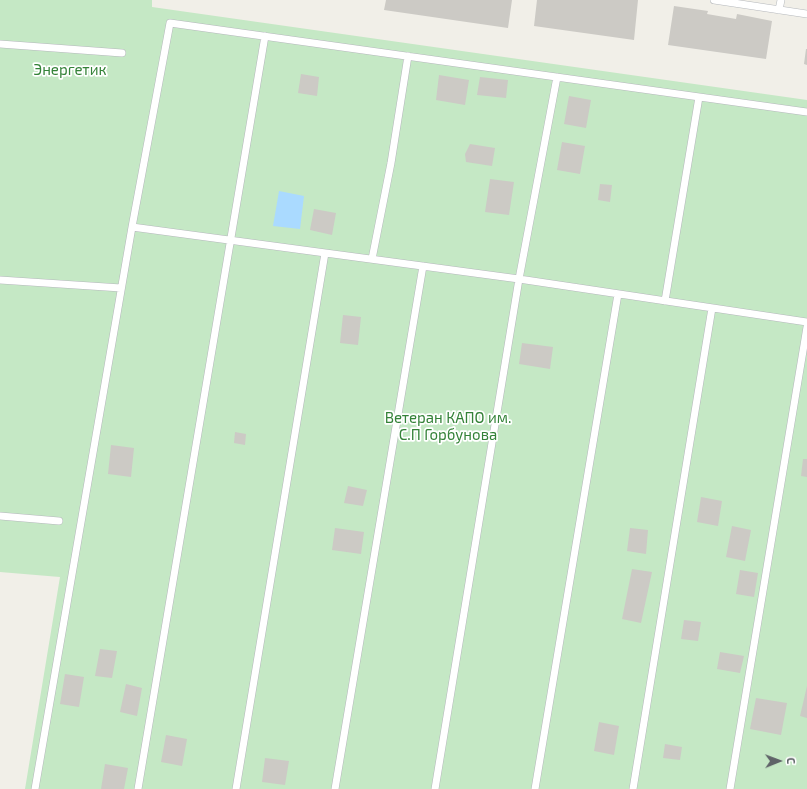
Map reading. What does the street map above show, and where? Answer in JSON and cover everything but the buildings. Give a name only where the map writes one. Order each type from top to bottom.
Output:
[{"type":"lane","points":[[714,0],[807,14]]},
{"type":"lane","points":[[779,10],[781,0]]},
{"type":"lane","points":[[35,789],[121,288],[170,23],[807,112]]},
{"type":"lane","points":[[138,789],[229,240],[265,36]]},
{"type":"lane","points":[[0,44],[122,53]]},
{"type":"lane","points":[[372,259],[392,163],[408,56]]},
{"type":"lane","points":[[435,789],[519,280],[557,77]]},
{"type":"lane","points":[[665,301],[699,97]]},
{"type":"lane","points":[[132,227],[422,266],[807,322]]},
{"type":"lane","points":[[236,789],[325,253]]},
{"type":"lane","points":[[335,789],[422,266]]},
{"type":"lane","points":[[0,280],[121,288]]},
{"type":"lane","points":[[535,789],[618,294]]},
{"type":"lane","points":[[633,789],[712,308]]},
{"type":"lane","points":[[730,789],[807,327]]},
{"type":"lane","points":[[0,516],[59,520]]},
{"type":"green space","name":"Ветеран КАПО им. С.П Горбунова","points":[[0,0],[152,0],[152,7],[807,100],[807,789],[25,789],[60,577],[0,572]]},
{"type":"water","points":[[279,191],[304,196],[300,229],[273,226]]},
{"type":"park label","name":"Энергетик","points":[[70,70]]}]
